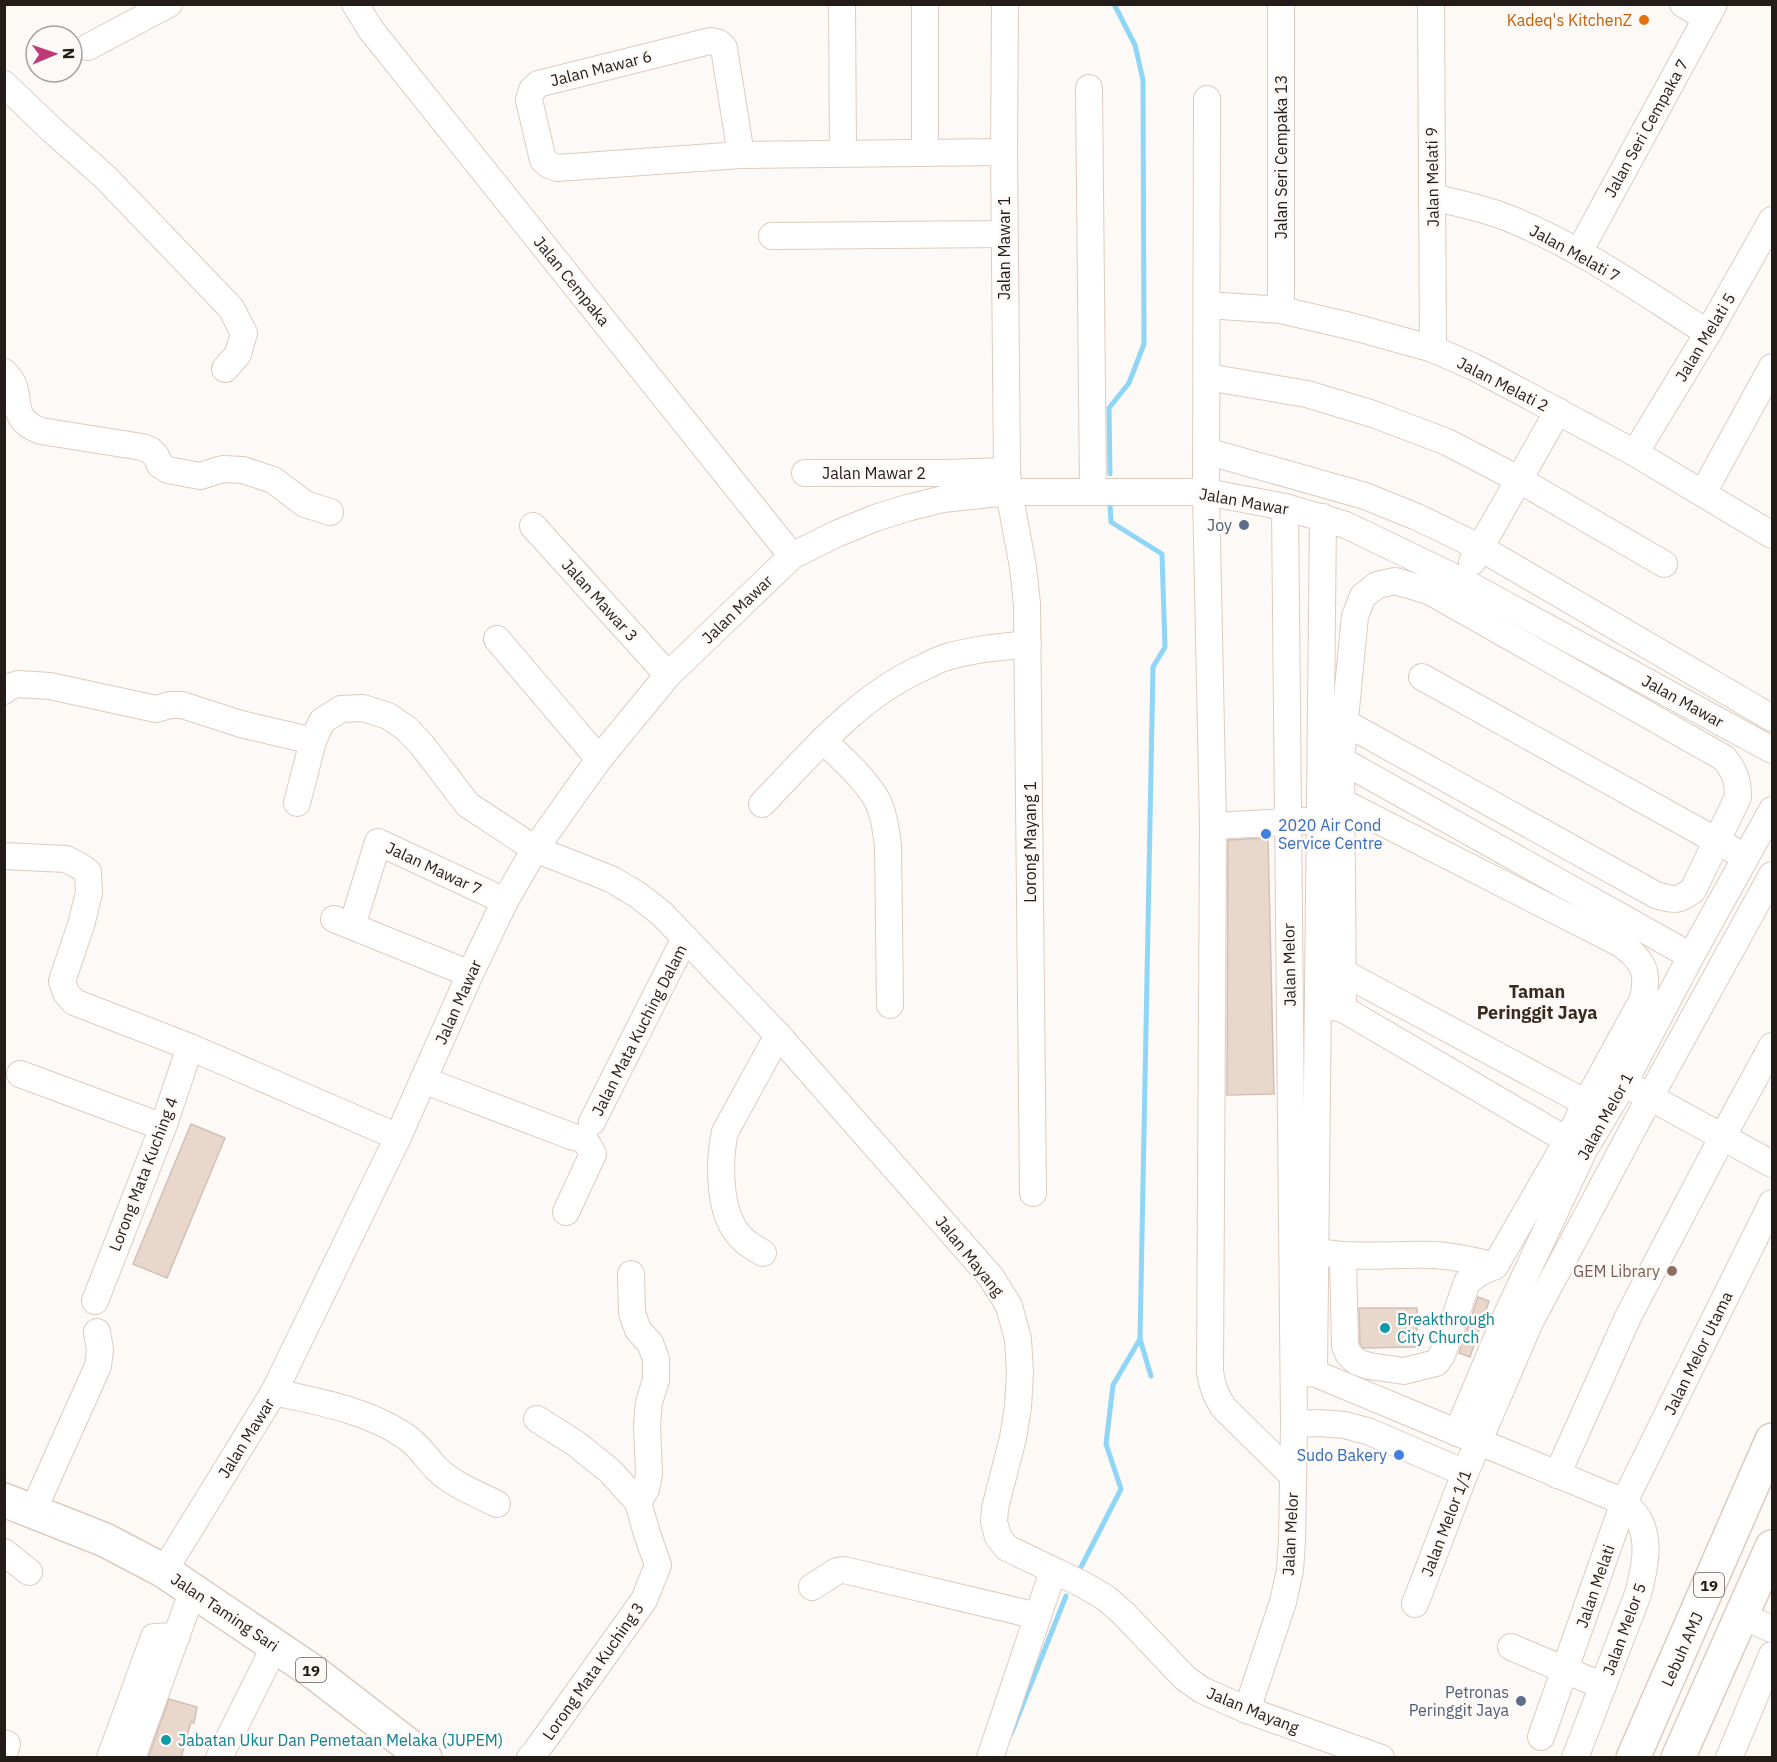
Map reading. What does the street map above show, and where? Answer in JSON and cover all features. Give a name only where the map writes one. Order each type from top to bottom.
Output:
[{"type":"main road","name":"Lebuh AMJ","points":[[1627,1758],[1640,1743],[1773,1440]]},
{"type":"main road","name":"Jalan Taming Sari","points":[[19,1505],[105,1540],[164,1571],[315,1673],[425,1758]]},
{"type":"main road","name":"19","points":[[1678,1758],[1773,1547]]},
{"type":"street","points":[[88,46],[169,4]]},
{"type":"street","name":"Jalan Cempaka","points":[[355,4],[371,30],[792,556]]},
{"type":"street","points":[[842,4],[843,153]]},
{"type":"street","points":[[925,4],[925,153]]},
{"type":"street","name":"Jalan Mawar 1","points":[[1005,4],[1004,234],[1008,481]]},
{"type":"street","name":"Jalan Seri Cempaka 13","points":[[1281,4],[1281,310]]},
{"type":"street","name":"Jalan Melati 9","points":[[1431,4],[1433,350]]},
{"type":"street","points":[[1683,4],[1710,11]]},
{"type":"street","name":"Jalan Seri Cempaka 7","points":[[1579,252],[1710,11]]},
{"type":"street","name":"Jalan Mawar 6","points":[[741,155],[724,48],[719,43],[710,41],[538,84],[532,90],[529,100],[543,160],[557,168],[741,155],[1004,152]]},
{"type":"street","points":[[4,84],[52,131],[105,177],[231,308],[244,333],[238,354],[225,369]]},
{"type":"street","points":[[1089,88],[1093,492]]},
{"type":"street","points":[[1206,99],[1206,492],[1213,826],[1210,1372],[1216,1398],[1292,1475]]},
{"type":"street","name":"Jalan Melati 7","points":[[1432,197],[1507,218],[1579,252],[1708,333]]},
{"type":"street","name":"Jalan Melati 5","points":[[1635,453],[1773,220]]},
{"type":"street","points":[[772,236],[1004,234]]},
{"type":"street","name":"Jalan Melati 2","points":[[1207,305],[1281,310],[1354,327],[1433,350],[1474,367],[1703,492],[1769,525]]},
{"type":"street","points":[[1703,492],[1773,367]]},
{"type":"street","points":[[4,372],[11,379],[15,388],[21,420],[30,427],[41,431],[142,447],[150,450],[160,465],[168,470],[188,475],[200,476],[223,469],[243,470],[273,480],[305,504],[330,512]]},
{"type":"street","points":[[1207,377],[1307,394],[1373,414],[1447,442],[1518,479],[1664,564]]},
{"type":"street","points":[[1462,581],[1558,411]]},
{"type":"street","points":[[1206,451],[1365,496],[1418,517],[1479,548],[1773,718]]},
{"type":"street","name":"Jalan Mawar 2","points":[[805,473],[943,473],[1008,481]]},
{"type":"street","name":"Jalan Mawar 2","points":[[943,473],[943,499]]},
{"type":"street","name":"Jalan Mawar","points":[[164,1571],[274,1392],[398,1137],[470,974],[535,849],[599,759],[668,675],[792,556],[875,518],[1008,481],[1093,492],[1206,492],[1285,507],[1346,525],[1462,581],[1773,750]]},
{"type":"street","name":"Lorong Mayang 1","points":[[1008,481],[1023,567],[1028,644],[1033,1193]]},
{"type":"street","name":"Jalan Melor","points":[[1285,507],[1291,1111],[1304,1374]]},
{"type":"street","name":"Jalan Melor","points":[[1247,1710],[1283,1602],[1290,1570],[1294,1424],[1304,1374],[1316,1252],[1320,821],[1331,759],[1323,517]]},
{"type":"street","name":"Jalan Mawar 3","points":[[533,526],[668,675]]},
{"type":"street","points":[[1343,1009],[1342,802],[1331,759],[1344,722],[1355,616],[1363,596],[1377,585],[1395,581],[1429,591],[1724,758],[1733,768],[1738,782],[1738,797],[1693,890],[1682,899],[1669,899],[1656,895],[1344,722]]},
{"type":"street","points":[[497,639],[599,759]]},
{"type":"street","points":[[762,804],[823,740],[867,700],[907,674],[944,657],[987,648],[1028,644]]},
{"type":"street","points":[[1422,677],[1746,857]]},
{"type":"street","points":[[4,691],[18,684],[30,684],[50,686],[156,709],[170,705],[182,705],[241,724],[313,741]]},
{"type":"street","name":"Jalan Mayang","points":[[297,803],[313,741],[322,721],[341,709],[363,708],[388,716],[407,729],[468,805],[535,849],[611,879],[638,895],[662,914],[778,1035],[991,1278],[1009,1306],[1018,1339],[1019,1396],[1013,1438],[995,1508],[994,1522],[998,1537],[1007,1548],[1106,1598],[1124,1613],[1185,1678],[1211,1695],[1381,1758]]},
{"type":"street","points":[[823,740],[868,786],[878,801],[885,822],[888,846],[890,1005]]},
{"type":"street","points":[[1331,759],[1691,956]]},
{"type":"street","points":[[1342,802],[1621,944],[1634,953],[1643,966],[1647,982],[1643,999],[1586,1103],[1576,1145],[1495,1266],[1479,1273],[1467,1282],[1442,1355],[1436,1363],[1404,1371],[1369,1366],[1357,1362],[1349,1355],[1345,1346],[1343,1256]]},
{"type":"street","name":"Jalan Melor 1","points":[[1468,1437],[1508,1312],[1576,1145],[1624,1083],[1691,956],[1773,810]]},
{"type":"street","points":[[1213,826],[1320,821]]},
{"type":"street","name":"Jalan Mawar 7","points":[[470,974],[343,923],[378,842],[506,902]]},
{"type":"street","points":[[4,856],[66,859],[88,872],[89,893],[63,981],[66,993],[74,1002],[189,1047],[398,1137]]},
{"type":"street","points":[[1468,1437],[1650,1097],[1773,876]]},
{"type":"street","points":[[1731,884],[1760,899]]},
{"type":"street","name":"Jalan Mata Kuching Dalam","points":[[592,1122],[685,938]]},
{"type":"street","points":[[1344,973],[1586,1103]]},
{"type":"street","points":[[1318,1005],[1343,1009],[1576,1145]]},
{"type":"street","points":[[763,1253],[745,1242],[731,1225],[724,1200],[721,1148],[726,1132],[778,1035]]},
{"type":"street","points":[[1557,1474],[1628,1317],[1773,1046]]},
{"type":"street","name":"Lorong Mata Kuching 4","points":[[95,1301],[163,1127],[189,1047]]},
{"type":"street","points":[[20,1074],[163,1127]]},
{"type":"street","points":[[423,1080],[585,1140],[593,1154],[566,1212]]},
{"type":"street","points":[[1624,1083],[1773,1164]]},
{"type":"street","points":[[1291,1111],[1317,1111]]},
{"type":"street","name":"Jalan Melor Utama","points":[[1624,1502],[1773,1203]]},
{"type":"street","points":[[1316,1252],[1343,1256],[1433,1255],[1458,1257],[1495,1266]]},
{"type":"street","points":[[631,1274],[632,1313],[638,1330],[650,1343],[657,1359],[656,1380],[649,1402],[647,1425],[649,1474],[646,1489],[638,1502]]},
{"type":"street","points":[[19,1505],[98,1366],[100,1350],[97,1332]]},
{"type":"street","points":[[1384,1402],[1404,1371]]},
{"type":"street","points":[[1304,1374],[1384,1402],[1624,1502]]},
{"type":"street","points":[[274,1392],[359,1413],[383,1423],[407,1437],[439,1471],[497,1504]]},
{"type":"street","name":"Lorong Mata Kuching 3","points":[[530,1758],[644,1600],[658,1565],[638,1502],[610,1471],[574,1443],[537,1419]]},
{"type":"street","points":[[1294,1424],[1345,1425],[1370,1432],[1465,1473]]},
{"type":"street","name":"Jalan Melor 1/1","points":[[1415,1604],[1465,1473],[1468,1437]]},
{"type":"street","name":"Jalan Melati","points":[[1540,1737],[1566,1670],[1624,1502]]},
{"type":"street","name":"Jalan Melor 5","points":[[1575,1758],[1638,1594],[1645,1569],[1646,1541],[1639,1520],[1624,1502]]},
{"type":"street","points":[[4,1552],[30,1572]]},
{"type":"street","points":[[812,1587],[837,1570],[844,1570],[894,1580],[1038,1616]]},
{"type":"street","points":[[990,1758],[1053,1571]]},
{"type":"street","points":[[111,1758],[177,1636],[193,1590]]},
{"type":"street","points":[[1742,1616],[1773,1629]]},
{"type":"street","points":[[219,1758],[275,1646]]},
{"type":"street","points":[[1511,1647],[1603,1686]]},
{"type":"street","points":[[1729,1758],[1773,1655]]},
{"type":"street","points":[[132,1758],[145,1693]]},
{"type":"street","points":[[4,1743],[7,1744],[4,1753]]},
{"type":"building","points":[[1268,838],[1274,1094],[1227,1095],[1228,840]]},
{"type":"building","points":[[191,1124],[225,1138],[167,1278],[133,1264]]},
{"type":"building","points":[[1478,1297],[1489,1301],[1470,1357],[1459,1353]]},
{"type":"building","name":"Breakthrough City Church","points":[[1359,1308],[1417,1308],[1417,1347],[1363,1348],[1360,1343]]},
{"type":"building","name":"Jabatan Ukur Dan Pemetaan Melaka (JUPEM)","points":[[169,1699],[197,1707],[194,1723],[191,1722],[181,1758],[148,1758]]},
{"type":"waterway","points":[[1110,474],[1109,408],[1129,383],[1144,344],[1143,80],[1135,45],[1114,4]]},
{"type":"waterway","points":[[1079,1571],[1121,1489],[1106,1444],[1113,1385],[1140,1339],[1153,667],[1165,647],[1162,554],[1111,522],[1110,505]]},
{"type":"waterway","points":[[1140,1339],[1151,1376]]},
{"type":"waterway","points":[[1011,1734],[1066,1596]]},
{"type":"place","name":"Kadeq's KitchenZ","points":[[1644,20]]},
{"type":"place","name":"Joy","points":[[1244,525]]},
{"type":"place","name":"2020 Air Cond Service Centre","points":[[1266,834]]},
{"type":"place","name":"GEM Library","points":[[1672,1271]]},
{"type":"place","name":"Breakthrough City Church","points":[[1385,1328]]},
{"type":"place","name":"Sudo Bakery","points":[[1399,1455]]},
{"type":"place","name":"Petronas Peringgit Jaya","points":[[1521,1701]]},
{"type":"place","name":"Jabatan Ukur Dan Pemetaan Melaka (JUPEM)","points":[[166,1740]]},
{"type":"district","name":"Taman Peringgit Jaya","points":[[1537,1001]]}]
